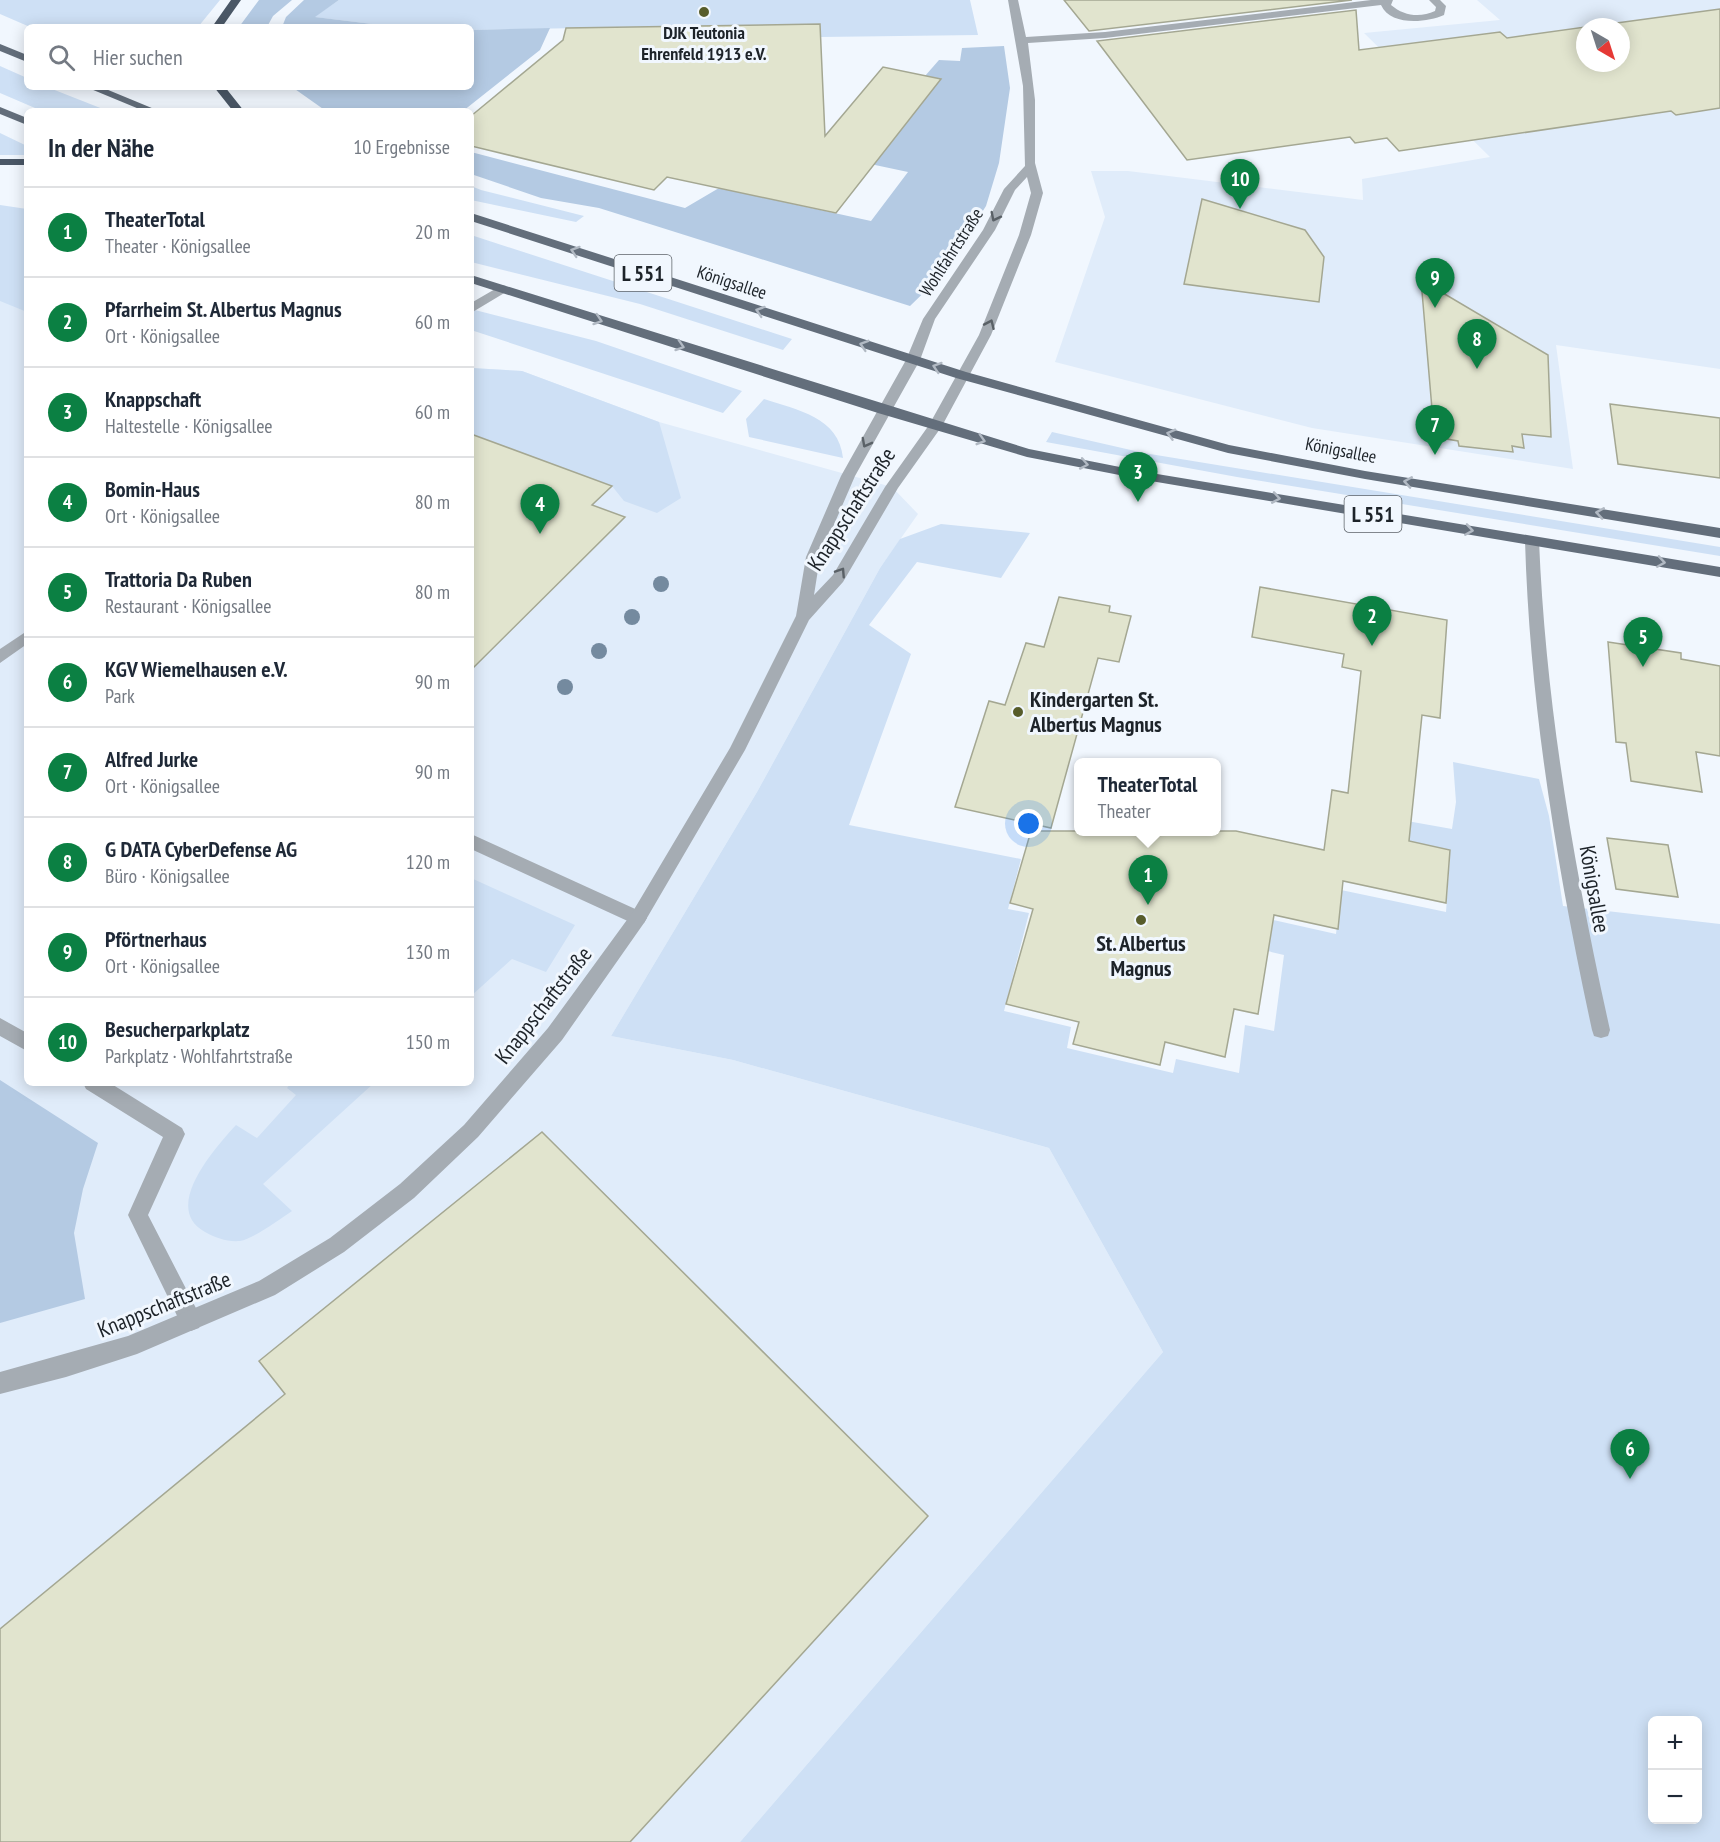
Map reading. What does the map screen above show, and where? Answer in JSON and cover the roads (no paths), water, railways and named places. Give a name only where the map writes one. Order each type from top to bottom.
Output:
[{"type":"highway","points":[[219,24],[236,0]]},
{"type":"highway","points":[[222,90],[236,108]]},
{"type":"highway","points":[[0,162],[24,162]]},
{"type":"main road","points":[[0,47],[24,58]]},
{"type":"main road","points":[[99,90],[146,108]]},
{"type":"main road","points":[[0,110],[24,121]]},
{"type":"main road","name":"Königsallee","points":[[474,218],[961,375],[1228,448],[1376,477],[1720,533]]},
{"type":"main road","name":"L 551","points":[[474,280],[883,411],[1027,453],[1133,474],[1720,572]]},
{"type":"street","points":[[935,426],[985,335],[1025,235],[1037,193],[1028,169],[1030,117],[1022,40],[1013,0]]},
{"type":"street","points":[[1022,40],[1105,35],[1387,0],[1386,6],[1394,12],[1419,18],[1440,13],[1441,6],[1434,0]]},
{"type":"street","name":"Wohlfahrtstraße","points":[[913,360],[929,319],[988,230],[1010,189],[1028,169]]},
{"type":"street","points":[[474,307],[502,289]]},
{"type":"street","points":[[883,411],[913,360]]},
{"type":"street","name":"Knappschaftstraße","points":[[803,617],[813,557],[848,476],[883,411]]},
{"type":"street","name":"Knappschaftstraße","points":[[0,1383],[77,1363],[191,1321],[267,1288],[337,1245],[407,1191],[471,1131],[555,1034],[638,918],[737,750],[803,617],[838,578],[892,487],[935,426]]},
{"type":"street","name":"Königsallee","points":[[1532,541],[1533,608],[1552,758],[1577,922],[1601,1030]]},
{"type":"street","points":[[0,657],[24,638]]},
{"type":"street","points":[[474,842],[638,918]]},
{"type":"street","points":[[0,1026],[24,1041]]},
{"type":"street","points":[[98,1086],[175,1134],[138,1215],[191,1321]]},
{"type":"place","name":"DJK Teutonia Ehrenfeld 1913 e.V.","points":[[704,12]]},
{"type":"place","name":"Besucherparkplatz","points":[[1240,209]]},
{"type":"place","name":"Pförtnerhaus","points":[[1435,308]]},
{"type":"place","name":"G DATA CyberDefense AG","points":[[1477,369]]},
{"type":"place","name":"Alfred Jurke","points":[[1435,455]]},
{"type":"place","name":"Knappschaft","points":[[1138,502]]},
{"type":"place","name":"Bomin-Haus","points":[[540,534]]},
{"type":"place","name":"Pfarrheim St. Albertus Magnus","points":[[1372,646]]},
{"type":"place","name":"Trattoria Da Ruben","points":[[1643,667]]},
{"type":"place","name":"Kindergarten St. Albertus Magnus","points":[[1018,712]]},
{"type":"place","name":"TheaterTotal","points":[[1148,905]]},
{"type":"place","name":"St. Albertus Magnus","points":[[1141,920]]},
{"type":"place","name":"KGV Wiemelhausen e.V.","points":[[1630,1479]]}]
